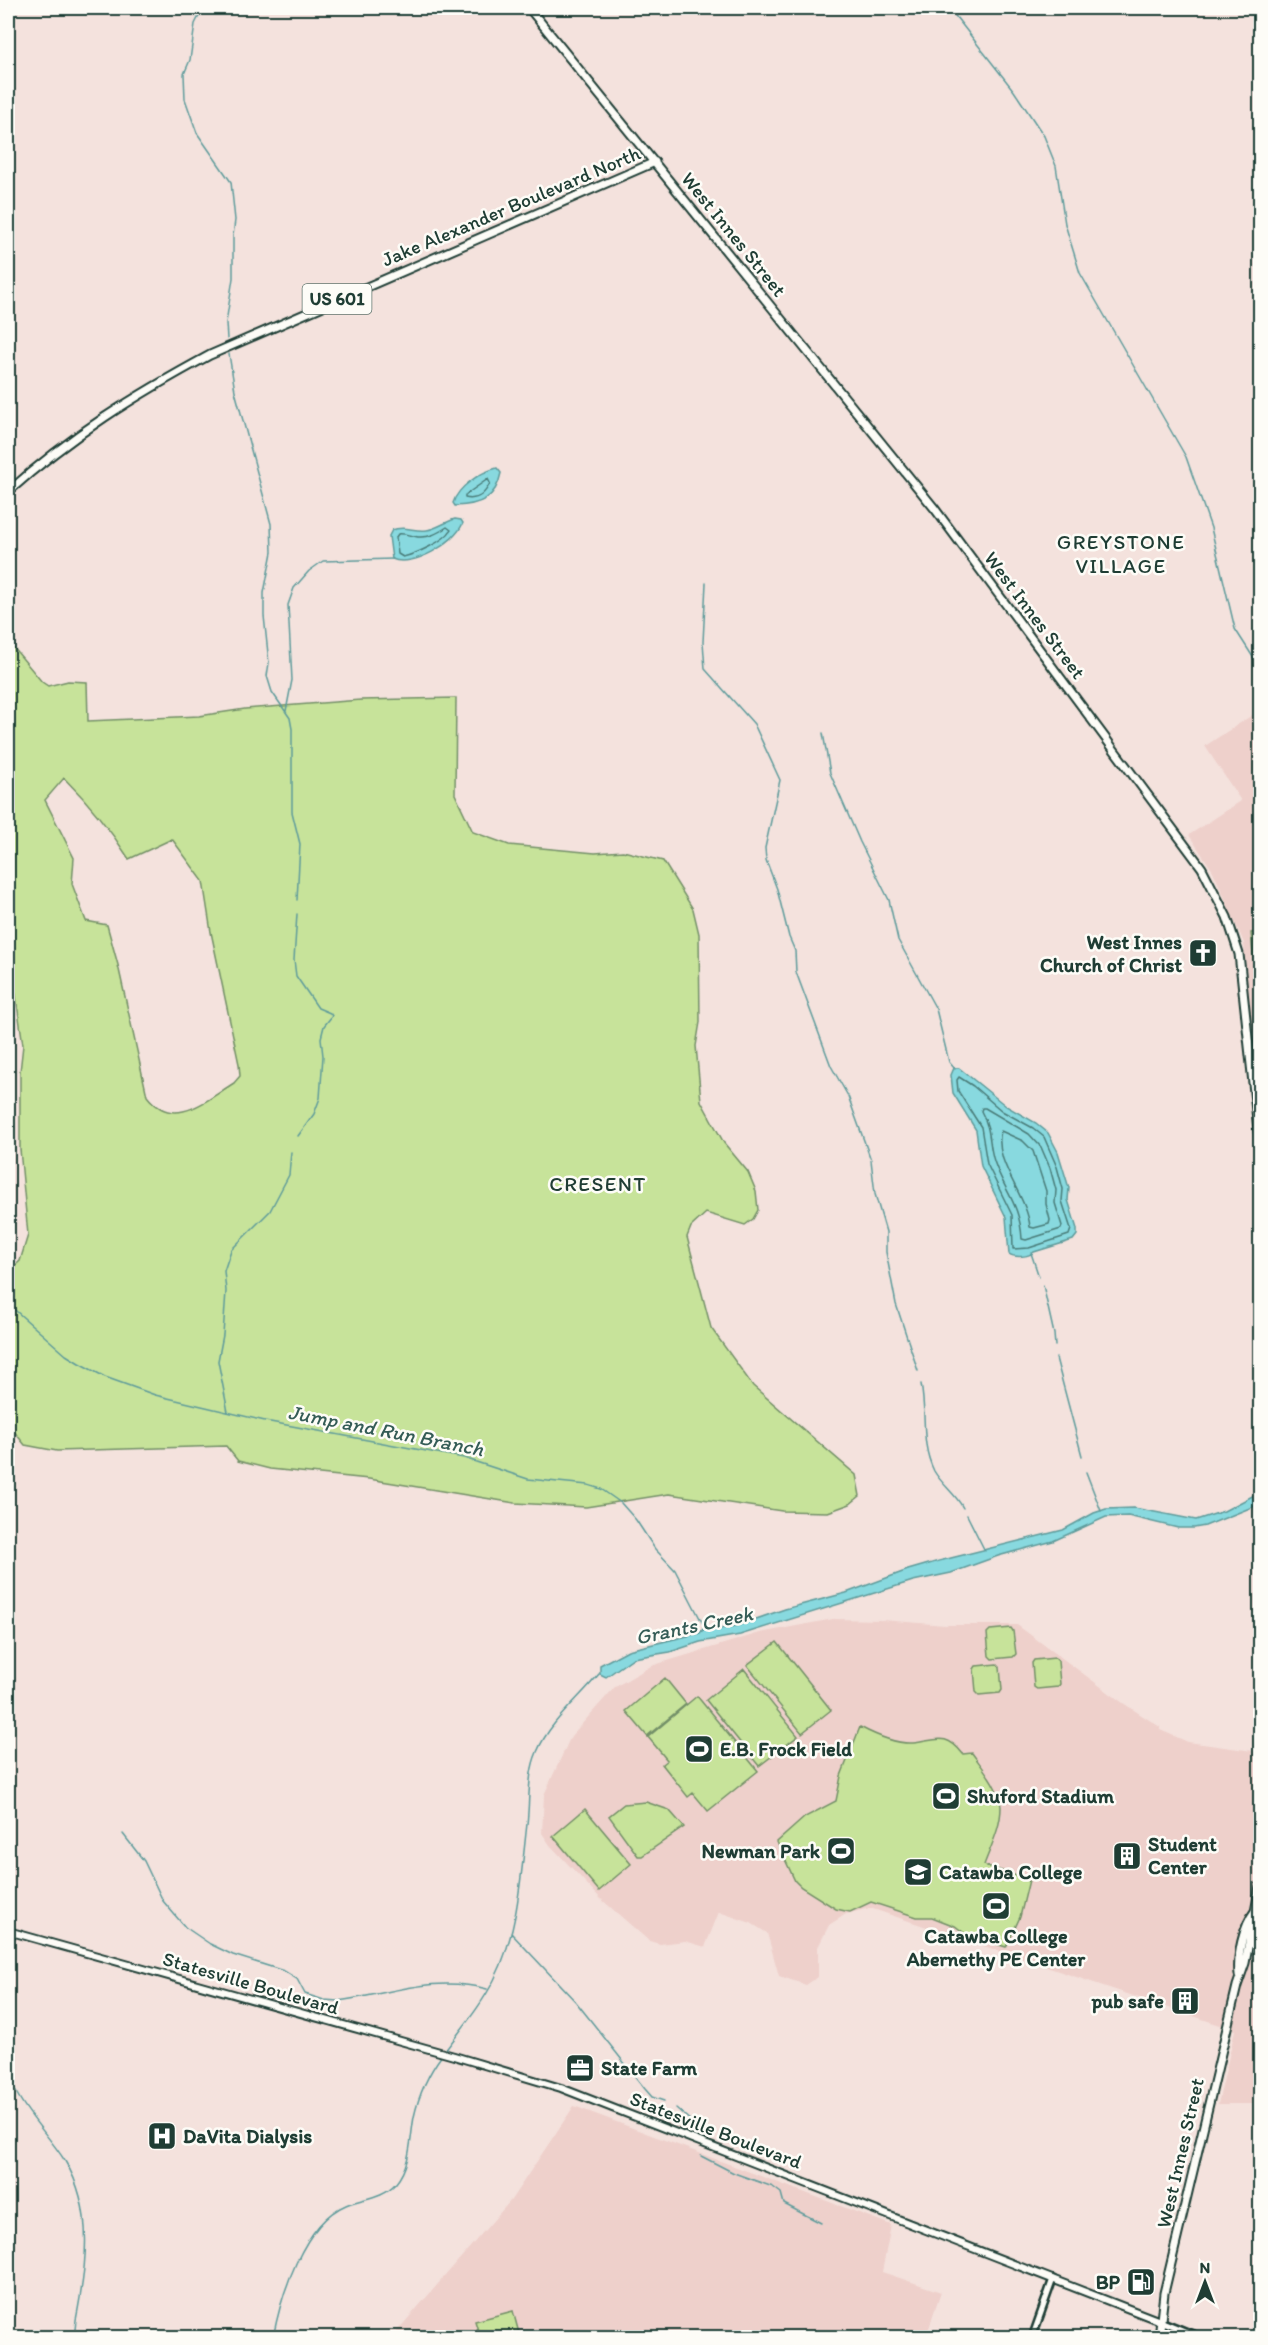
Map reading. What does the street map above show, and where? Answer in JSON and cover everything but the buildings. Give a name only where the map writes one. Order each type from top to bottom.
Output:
[{"type":"main road","name":"West Innes Street","points":[[529,8],[935,509],[1202,868],[1227,917],[1239,954],[1260,1148]]},
{"type":"main road","name":"Jake Alexander Boulevard North","points":[[8,492],[36,466],[91,425],[146,390],[210,355],[655,162]]},
{"type":"main road","name":"West Innes Street","points":[[1159,2337],[1164,2293],[1245,1963],[1260,1886]]},
{"type":"main road","name":"Statesville Boulevard","points":[[8,1931],[561,2088],[1160,2321]]},
{"type":"street","points":[[1032,2337],[1053,2279]]},
{"type":"street","points":[[1160,2321],[1202,2337]]},
{"type":"shaded area","points":[[1260,710],[1260,1032],[1251,1033],[1244,943],[1213,871],[1189,835],[1241,801],[1205,746]]},
{"type":"shaded area","name":"Catawba College","points":[[833,1619],[945,1625],[1017,1625],[1123,1703],[1160,1727],[1160,1730],[1188,1742],[1260,1752],[1260,2104],[1218,2104],[1235,2030],[870,1908],[846,1914],[829,1925],[818,1947],[818,1977],[806,1985],[779,1976],[767,1933],[751,1923],[719,1912],[705,1947],[685,1941],[660,1944],[649,1941],[601,1899],[550,1845],[542,1833],[544,1795],[571,1736],[615,1687],[651,1666],[760,1633]]},
{"type":"shaded area","points":[[574,2106],[891,2225],[882,2272],[941,2292],[926,2337],[391,2338],[511,2200]]},
{"type":"green space","points":[[8,641],[42,682],[48,686],[68,681],[87,682],[88,721],[199,716],[245,709],[361,700],[456,698],[455,794],[473,832],[509,845],[595,853],[623,851],[663,861],[693,909],[699,934],[700,1022],[696,1046],[701,1101],[724,1143],[748,1172],[756,1191],[758,1210],[753,1219],[745,1225],[706,1213],[691,1227],[687,1237],[711,1328],[753,1386],[856,1475],[860,1496],[850,1504],[828,1512],[782,1511],[669,1494],[586,1507],[515,1503],[369,1479],[270,1469],[238,1461],[226,1446],[57,1451],[25,1445],[8,1424],[8,1272],[20,1261],[28,1235],[20,1149],[20,1072],[23,1045],[14,983],[8,977]],"holes":[[[64,778],[91,807],[129,859],[172,839],[203,881],[240,1076],[234,1083],[190,1109],[179,1112],[168,1111],[157,1106],[147,1096],[107,925],[86,921],[72,884],[74,858],[45,800]]]},
{"type":"green space","points":[[1260,932],[1260,1017],[1259,1018],[1251,933]]},
{"type":"green space","points":[[1011,1628],[1016,1654],[1013,1657],[992,1659],[989,1656],[987,1633],[990,1630]]},
{"type":"green space","points":[[777,1642],[831,1710],[802,1733],[747,1665]]},
{"type":"green space","points":[[1055,1658],[1058,1661],[1060,1684],[1058,1687],[1037,1689],[1034,1687],[1032,1663],[1034,1660]]},
{"type":"green space","points":[[997,1664],[1000,1667],[1002,1690],[1000,1693],[979,1695],[976,1692],[974,1669],[976,1666]]},
{"type":"green space","points":[[744,1669],[798,1736],[759,1766],[706,1700]]},
{"type":"green space","points":[[665,1678],[686,1704],[647,1736],[626,1711]]},
{"type":"green space","name":"E.B. Frock Field","points":[[697,1696],[758,1771],[708,1811],[693,1793],[688,1797],[662,1764],[667,1760],[648,1737]]},
{"type":"green space","points":[[860,1727],[899,1742],[913,1743],[940,1739],[951,1742],[963,1754],[972,1753],[985,1771],[1000,1800],[1001,1814],[984,1865],[1029,1880],[1020,1917],[1006,1947],[967,1935],[955,1926],[932,1917],[917,1917],[871,1902],[850,1912],[836,1909],[795,1881],[777,1842],[805,1817],[836,1801],[841,1776]]},
{"type":"green space","points":[[646,1802],[669,1810],[684,1827],[642,1856],[638,1856],[609,1816],[624,1804]]},
{"type":"green space","points":[[585,1809],[631,1864],[599,1891],[553,1836]]},
{"type":"green space","points":[[513,2311],[520,2337],[480,2337],[475,2321]]},
{"type":"water","points":[[497,468],[501,473],[499,482],[491,495],[479,502],[455,506],[453,503],[456,497],[465,486],[477,477]]},
{"type":"water","points":[[455,519],[463,523],[459,531],[443,546],[411,560],[392,559],[389,536],[392,530],[401,528],[427,530]]},
{"type":"water","points":[[954,1068],[959,1068],[1006,1106],[1036,1123],[1048,1133],[1058,1152],[1069,1188],[1068,1200],[1077,1229],[1077,1235],[1073,1240],[1025,1256],[1009,1254],[1006,1217],[981,1166],[976,1130],[953,1093],[951,1075]]},
{"type":"water","points":[[1260,1492],[1260,1504],[1205,1526],[1178,1528],[1128,1516],[1106,1517],[1053,1541],[998,1556],[951,1573],[913,1581],[740,1635],[700,1642],[670,1652],[633,1658],[606,1677],[600,1674],[600,1665],[628,1650],[700,1633],[703,1629],[708,1631],[736,1626],[785,1609],[846,1593],[908,1570],[1063,1530],[1106,1509],[1134,1508],[1196,1520],[1224,1511]]},
{"type":"waterway","points":[[203,8],[195,24],[190,60],[184,74],[185,99],[197,133],[231,182],[235,220],[233,278],[226,323],[227,339]]},
{"type":"waterway","points":[[949,8],[1014,91],[1044,136],[1056,166],[1065,224],[1080,273],[1186,457],[1211,528],[1235,629],[1260,668]]},
{"type":"waterway","points":[[229,354],[235,391],[271,524],[272,552],[264,593],[269,663],[267,676],[272,692],[290,718],[292,729],[292,812],[300,844],[297,900]]},
{"type":"waterway","points":[[286,711],[292,680],[288,605],[294,588],[309,571],[323,561],[393,559]]},
{"type":"waterway","points":[[706,583],[703,642],[705,669],[754,724],[780,780],[765,848],[766,860],[795,951],[796,972],[831,1066],[848,1096],[871,1160],[875,1194],[886,1232],[886,1252],[896,1304],[918,1371]]},
{"type":"waterway","points":[[823,733],[830,773],[860,842],[889,900],[898,940],[936,1009],[949,1062],[955,1069]]},
{"type":"waterway","points":[[297,914],[294,960],[296,976],[318,1008],[332,1016],[324,1026],[321,1038],[323,1056],[320,1098],[314,1114],[298,1136]]},
{"type":"waterway","points":[[228,1412],[218,1361],[223,1335],[226,1291],[224,1271],[231,1250],[270,1211],[289,1175],[291,1152]]},
{"type":"waterway","points":[[1031,1253],[1039,1277]]},
{"type":"waterway","points":[[1043,1285],[1055,1346]]},
{"type":"waterway","name":"Jump and Run Branch","points":[[8,1304],[66,1355],[105,1377],[155,1395],[265,1421],[464,1458],[528,1479],[588,1485],[601,1489],[621,1503],[636,1520],[655,1549],[675,1570],[704,1626],[703,1631]]},
{"type":"waterway","points":[[1056,1358],[1082,1456]]},
{"type":"waterway","points":[[921,1384],[925,1439],[930,1460],[937,1476],[963,1508]]},
{"type":"waterway","points":[[1086,1472],[1101,1511]]},
{"type":"waterway","points":[[967,1515],[985,1551]]},
{"type":"waterway","name":"Grants Creek","points":[[445,2051],[489,1990],[508,1943],[517,1904],[530,1779],[537,1752],[549,1730],[599,1674]]},
{"type":"waterway","points":[[123,1834],[144,1861],[163,1901],[185,1927],[210,1944],[233,1955],[284,1971],[297,1979],[305,1994],[324,2000],[338,2001],[430,1985],[468,1985],[487,1989]]},
{"type":"waterway","points":[[511,1933],[576,2002],[652,2097],[664,2101]]},
{"type":"waterway","points":[[8,2028],[10,2067],[15,2090],[65,2161],[81,2199],[86,2240],[85,2260],[73,2338]]},
{"type":"waterway","name":"Grants Creek","points":[[273,2338],[288,2282],[296,2262],[318,2227],[331,2214],[346,2205],[385,2192],[401,2176],[407,2160],[419,2100],[432,2069],[442,2055]]},
{"type":"waterway","points":[[676,2108],[700,2129]]},
{"type":"waterway","points":[[701,2156],[734,2173],[773,2187],[781,2193],[784,2204],[821,2223]]},
{"type":"place","name":"West Innes Church of Christ","points":[[1203,953]]},
{"type":"place","name":"E.B. Frock Field","points":[[699,1749]]},
{"type":"place","name":"Shuford Stadium","points":[[946,1796]]},
{"type":"place","name":"Newman Park","points":[[841,1851]]},
{"type":"place","name":"Student Center","points":[[1127,1856]]},
{"type":"place","name":"Catawba College","points":[[918,1872]]},
{"type":"place","name":"Catawba College Abernethy PE Center","points":[[996,1906]]},
{"type":"place","name":"pub safe","points":[[1185,2001]]},
{"type":"place","name":"State Farm","points":[[580,2068]]},
{"type":"place","name":"DaVita Dialysis","points":[[162,2136]]},
{"type":"place","name":"BP","points":[[1141,2282]]},
{"type":"district","name":"GREYSTONE VILLAGE","points":[[1121,553]]},
{"type":"district","name":"CRESENT","points":[[598,1183]]}]
